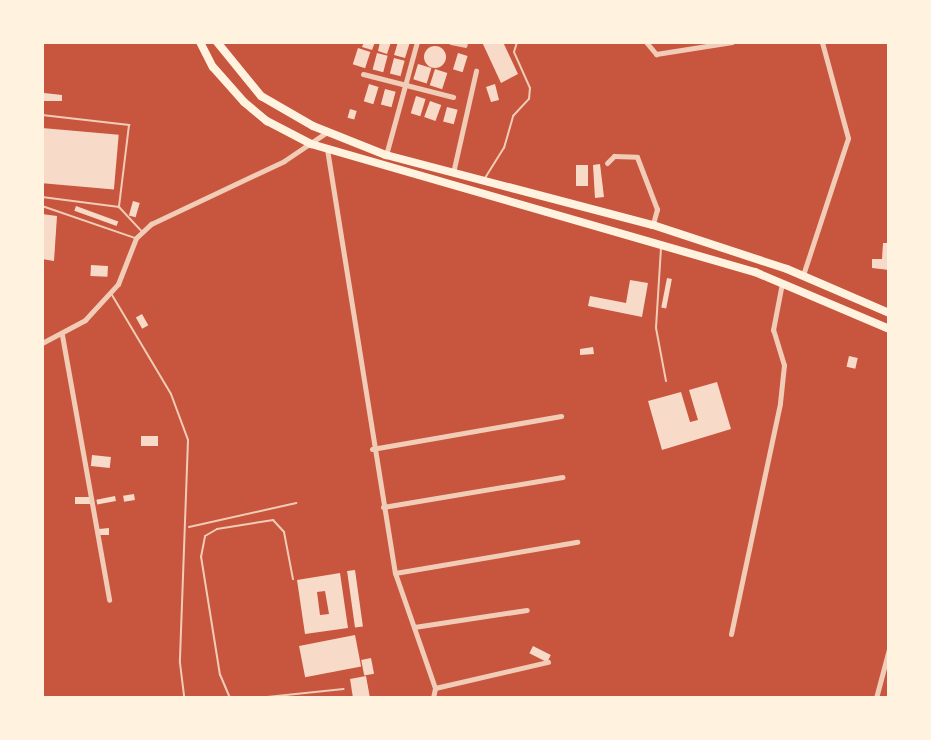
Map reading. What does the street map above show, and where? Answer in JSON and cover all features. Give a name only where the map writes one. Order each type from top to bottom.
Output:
[{"type":"main road","points":[[200,42],[213,67],[244,102],[311,144],[782,282],[889,329]]},
{"type":"main road","points":[[217,42],[261,96],[327,132],[386,155],[452,174],[653,225],[803,275],[889,313]]},
{"type":"street","points":[[386,155],[417,42]]},
{"type":"street","points":[[451,42],[465,45]]},
{"type":"street","points":[[646,42],[656,54],[732,42]]},
{"type":"street","points":[[803,275],[848,138],[822,42]]},
{"type":"street","points":[[452,174],[476,71]]},
{"type":"street","points":[[363,74],[453,97]]},
{"type":"street","points":[[42,343],[85,320],[110,293],[136,238],[142,232],[311,144],[327,132]]},
{"type":"street","points":[[327,149],[372,449],[395,573],[435,688],[433,698]]},
{"type":"street","points":[[607,163],[614,156],[637,157],[657,209],[653,225]]},
{"type":"street","points":[[731,634],[780,403],[784,365],[773,321],[782,282]]},
{"type":"street","points":[[62,335],[109,600]]},
{"type":"street","points":[[372,449],[561,416]]},
{"type":"street","points":[[383,507],[563,477]]},
{"type":"street","points":[[395,573],[577,542]]},
{"type":"street","points":[[414,627],[527,610]]},
{"type":"street","points":[[876,698],[889,649]]},
{"type":"street","points":[[435,688],[548,662]]},
{"type":"lane","points":[[482,182],[504,148],[513,116],[529,99],[530,88],[514,52],[517,42]]},
{"type":"lane","points":[[42,115],[129,125],[119,207]]},
{"type":"lane","points":[[42,197],[119,207],[142,232]]},
{"type":"lane","points":[[42,206],[136,238]]},
{"type":"lane","points":[[661,245],[656,328],[666,381]]},
{"type":"lane","points":[[110,293],[182,418],[188,440],[188,527],[180,663],[184,698]]},
{"type":"lane","points":[[188,527],[296,503]]},
{"type":"lane","points":[[230,698],[220,675],[204,571],[205,536],[229,526],[273,520],[284,532],[293,579]]},
{"type":"lane","points":[[261,698],[344,689]]},
{"type":"building","points":[[364,42],[375,42],[372,50],[362,47]]},
{"type":"building","points":[[380,42],[391,42],[387,54],[378,51]]},
{"type":"building","points":[[398,42],[410,42],[405,58],[394,55]]},
{"type":"building","points":[[482,42],[503,42],[518,74],[501,83]]},
{"type":"building","points":[[435,46],[443,49],[446,57],[443,65],[435,68],[427,65],[424,57],[427,49]]},
{"type":"building","points":[[358,48],[370,52],[365,68],[353,64]]},
{"type":"building","points":[[377,53],[388,56],[383,72],[373,69]]},
{"type":"building","points":[[458,53],[468,56],[463,72],[453,69]]},
{"type":"building","points":[[394,58],[405,61],[400,76],[390,73]]},
{"type":"building","points":[[418,64],[431,68],[427,83],[413,79]]},
{"type":"building","points":[[435,69],[447,73],[442,89],[430,85]]},
{"type":"building","points":[[369,84],[379,87],[373,104],[364,101]]},
{"type":"building","points":[[495,84],[499,100],[491,102],[486,87]]},
{"type":"building","points":[[385,89],[396,92],[391,107],[381,104]]},
{"type":"building","points":[[44,93],[62,95],[62,101],[44,101]]},
{"type":"building","points":[[416,96],[426,99],[420,116],[411,113]]},
{"type":"building","points":[[430,101],[441,105],[435,121],[424,117]]},
{"type":"building","points":[[447,107],[458,110],[454,124],[443,121]]},
{"type":"building","points":[[350,109],[357,111],[354,120],[348,118]]},
{"type":"building","points":[[42,128],[119,135],[114,190],[42,183]]},
{"type":"building","points":[[600,164],[604,197],[595,198],[593,165]]},
{"type":"building","points":[[576,165],[588,165],[588,186],[576,186]]},
{"type":"building","points":[[133,201],[140,203],[136,217],[129,215]]},
{"type":"building","points":[[76,206],[118,221],[117,226],[74,211]]},
{"type":"building","points":[[42,214],[57,216],[54,261],[42,259]]},
{"type":"building","points":[[883,243],[889,243],[889,270],[872,268],[872,259],[882,259]]},
{"type":"building","points":[[91,265],[108,266],[107,277],[90,276]]},
{"type":"building","points":[[667,278],[672,279],[666,308],[661,307]]},
{"type":"building","points":[[630,280],[648,283],[642,317],[588,306],[590,296],[626,303]]},
{"type":"building","points":[[142,314],[148,325],[142,329],[136,317]]},
{"type":"building","points":[[593,347],[594,354],[580,355],[580,349]]},
{"type":"building","points":[[849,356],[858,358],[855,369],[847,367]]},
{"type":"building","points":[[717,382],[731,429],[662,450],[648,401],[681,392],[690,422],[698,420],[689,390]]},
{"type":"building","points":[[141,436],[158,436],[158,446],[141,446]]},
{"type":"building","points":[[92,455],[111,457],[110,468],[91,466]]},
{"type":"building","points":[[134,494],[135,500],[124,502],[123,496]]},
{"type":"building","points":[[115,496],[116,501],[97,505],[96,500]]},
{"type":"building","points":[[75,497],[93,497],[93,504],[75,504]]},
{"type":"building","points":[[109,528],[109,535],[99,535],[99,529]]},
{"type":"building","points":[[355,570],[363,626],[355,628],[347,571]]},
{"type":"building","points":[[340,573],[348,628],[305,634],[297,580]],"holes":[[[325,591],[329,614],[320,615],[317,592]]]},
{"type":"building","points":[[355,635],[361,666],[305,677],[299,646]]},
{"type":"building","points":[[533,646],[551,655],[547,662],[529,653]]},
{"type":"building","points":[[371,658],[374,674],[364,676],[361,660]]},
{"type":"building","points":[[366,676],[370,698],[353,698],[350,679]]}]
